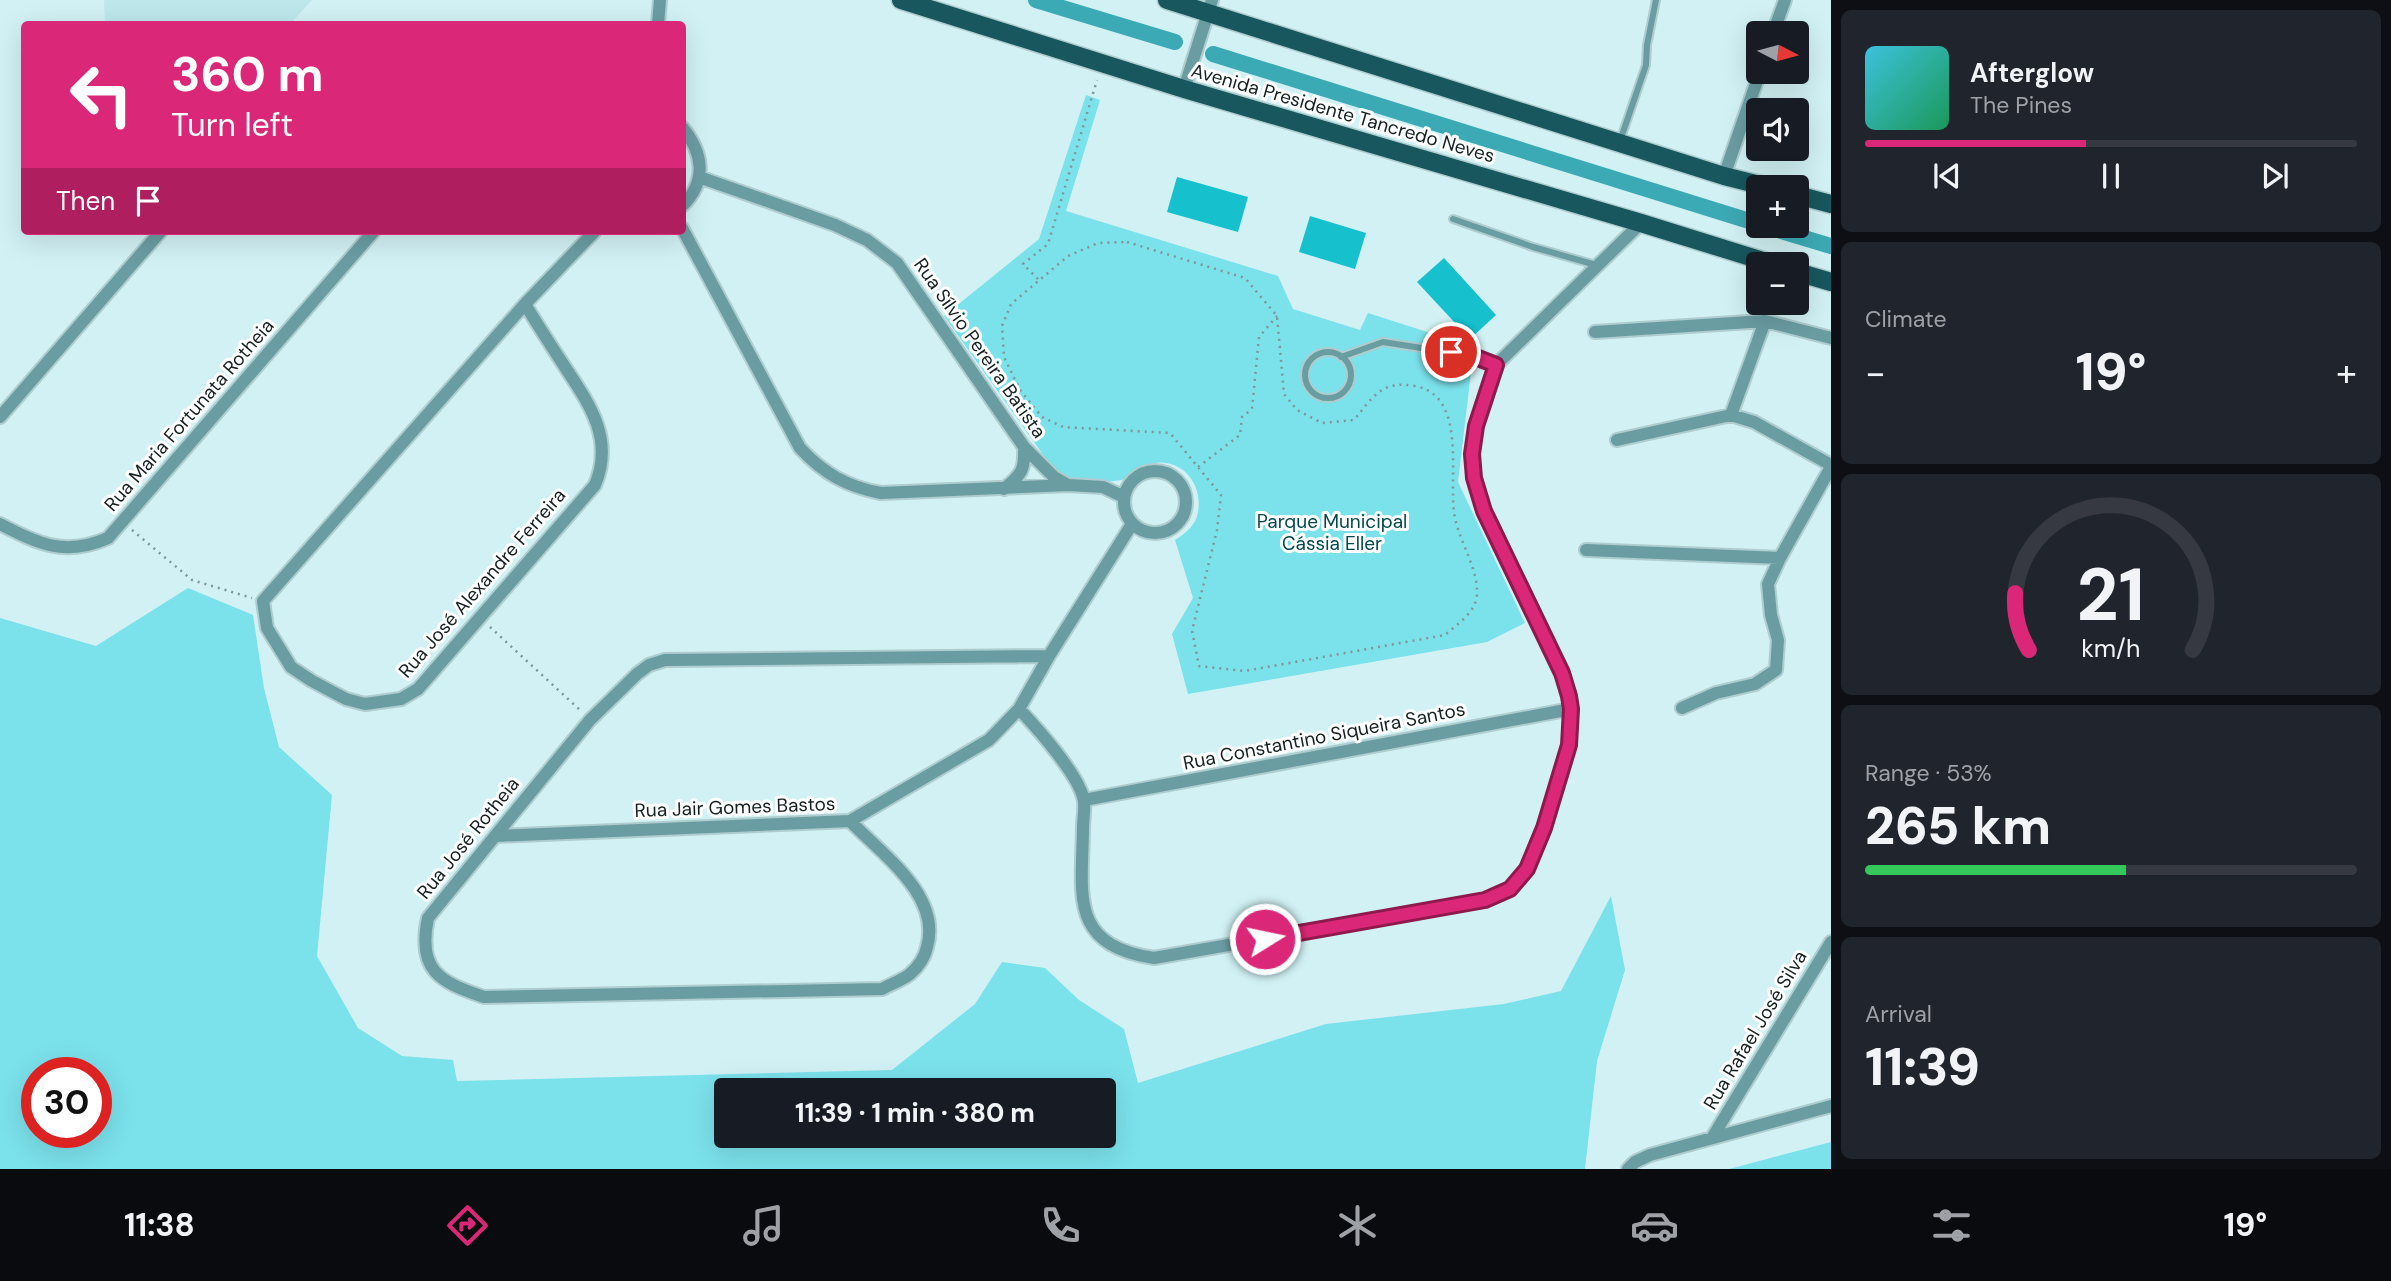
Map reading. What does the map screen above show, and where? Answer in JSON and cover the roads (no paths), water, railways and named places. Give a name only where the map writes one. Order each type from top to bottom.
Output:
[{"type":"main road","name":"Avenida Presidente Tancredo Neves","points":[[901,0],[1184,89],[1746,256]]},
{"type":"main road","points":[[1167,0],[1210,6],[1746,182]]},
{"type":"main road","points":[[1809,198],[1831,204]]},
{"type":"main road","points":[[1809,276],[1831,282]]},
{"type":"street","points":[[658,21],[660,0]]},
{"type":"street","points":[[1777,21],[1785,0]]},
{"type":"street","points":[[1184,89],[1210,6]]},
{"type":"street","points":[[1724,176],[1756,84]]},
{"type":"street","points":[[686,132],[694,142],[700,159],[699,177],[694,191],[686,201]]},
{"type":"street","name":"Rua Sílvio Pereira Batista","points":[[699,177],[835,225],[866,240],[897,263],[1024,447],[1054,477],[1069,485]]},
{"type":"street","points":[[1020,709],[1039,729],[1073,776],[1084,800],[1082,902],[1089,923],[1103,938],[1135,955],[1154,958],[1485,900],[1510,889],[1527,869],[1544,828],[1569,745],[1571,709],[1562,673],[1484,511],[1474,478],[1472,454],[1476,426],[1496,365],[1641,223]]},
{"type":"street","points":[[0,417],[158,235]]},
{"type":"street","name":"Rua Maria Fortunata Rotheia","points":[[0,524],[43,544],[71,548],[89,546],[108,538],[371,235]]},
{"type":"street","points":[[524,304],[591,235]]},
{"type":"street","points":[[686,235],[791,433],[800,448],[825,472],[859,489],[881,493],[1069,485],[1103,487],[1124,496]]},
{"type":"street","name":"Rua José Alexandre Ferreira","points":[[524,304],[587,401],[599,426],[603,451],[602,468],[595,485],[418,689],[401,699],[365,704],[346,699],[291,667],[267,628],[263,601],[524,304]]},
{"type":"street","points":[[1595,332],[1765,321],[1831,338]]},
{"type":"street","points":[[1731,415],[1765,321]]},
{"type":"street","points":[[1617,440],[1731,415],[1754,422],[1829,467],[1768,584],[1771,615],[1778,640],[1776,670],[1755,684],[1716,693],[1682,708]]},
{"type":"street","points":[[1004,489],[1020,476],[1025,464],[1024,447]]},
{"type":"street","points":[[1149,470],[1162,471],[1174,476],[1183,486],[1185,511],[1179,523],[1168,530],[1156,533],[1143,531],[1132,524],[1125,511],[1124,496],[1128,485],[1138,475],[1149,470]]},
{"type":"street","name":"Rua Jair Gomes Bastos","points":[[495,836],[850,821],[989,740],[1020,709],[1049,656],[1132,524]]},
{"type":"street","points":[[1587,551],[1780,558]]},
{"type":"street","name":"Rua José Rotheia","points":[[850,821],[908,879],[926,906],[930,922],[925,956],[910,974],[882,989],[484,997],[456,988],[438,975],[426,957],[423,939],[428,918],[590,720],[649,665],[665,660],[1049,656]]},
{"type":"street","name":"Rua Constantino Siqueira Santos","points":[[1084,800],[1571,709]]},
{"type":"street","name":"Rua Rafael José Silva","points":[[1712,1138],[1831,942]]},
{"type":"street","points":[[1628,1169],[1635,1162],[1650,1155],[1831,1106]]},
{"type":"lane","points":[[1619,142],[1646,65],[1656,0]]},
{"type":"lane","points":[[1453,219],[1533,247],[1598,265]]},
{"type":"lane","points":[[1341,357],[1383,342],[1473,356],[1496,365]]},
{"type":"lane","points":[[1321,353],[1335,353],[1341,357],[1346,362],[1350,376],[1346,389],[1334,397],[1326,398],[1312,392],[1305,378],[1308,362],[1321,353]]},
{"type":"waterway","points":[[1036,0],[1175,42]]},
{"type":"waterway","points":[[1213,54],[1746,220]]},
{"type":"waterway","points":[[1804,238],[1831,246]]},
{"type":"park label","name":"Parque Municipal Cássia Eller","points":[[1332,532]]}]
